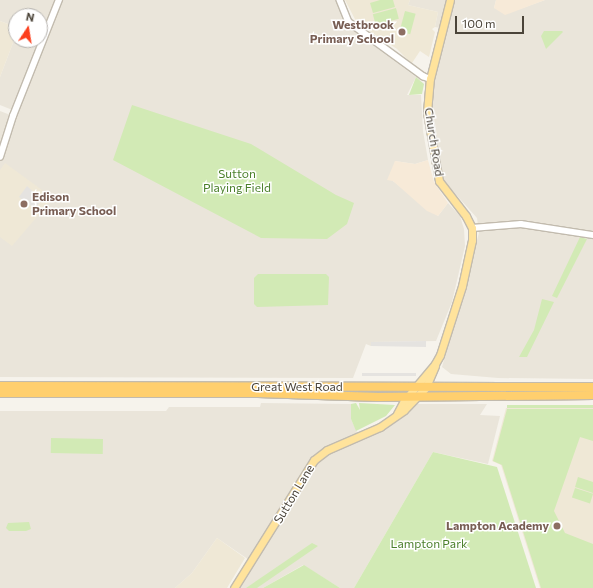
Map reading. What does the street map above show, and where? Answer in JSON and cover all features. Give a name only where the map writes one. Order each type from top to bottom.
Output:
[{"type":"highway","name":"Great West Road","points":[[0,386],[593,387]]},
{"type":"highway","points":[[349,387],[410,396]]},
{"type":"highway","name":"Great West Road","points":[[0,393],[258,393],[410,396],[593,395]]},
{"type":"main road","name":"Church Road","points":[[450,0],[430,79],[427,112],[437,174],[446,193],[464,212],[472,228]]},
{"type":"main road","points":[[426,387],[451,326],[472,240],[472,228]]},
{"type":"main road","name":"Sutton Lane","points":[[234,588],[314,460],[328,450],[380,427],[397,414],[416,386],[436,364]]},
{"type":"main road","name":"Sutton Lane","points":[[410,396],[426,387]]},
{"type":"street","points":[[0,157],[13,116],[59,0]]},
{"type":"street","points":[[340,0],[349,22],[418,73],[430,79]]},
{"type":"street","points":[[472,228],[521,224],[593,235]]},
{"type":"shaded area","points":[[0,0],[337,0],[344,23],[348,27],[416,77],[407,95],[421,95],[423,131],[428,160],[415,164],[395,161],[393,181],[438,216],[448,203],[460,216],[464,229],[465,246],[452,302],[436,341],[372,342],[371,346],[366,344],[353,378],[0,377],[0,111],[13,116],[15,111],[0,105],[0,77],[11,48],[48,48],[48,8],[8,8],[8,24],[0,21]]},
{"type":"shaded area","name":"Westbrook Primary School","points":[[345,0],[410,0],[408,5],[438,12],[435,27],[432,29],[435,32],[429,57],[420,51],[412,63],[409,61],[397,49],[357,23]]},
{"type":"shaded area","points":[[410,0],[496,0],[494,8],[517,10],[545,0],[593,0],[593,379],[498,378],[451,374],[442,367],[479,233],[477,218],[442,179],[431,117],[431,90],[446,29],[435,27],[438,12],[408,5]]},
{"type":"shaded area","points":[[496,0],[545,0],[505,15],[494,8]]},
{"type":"shaded area","points":[[0,21],[8,24],[8,48],[11,48],[0,77]]},
{"type":"shaded area","points":[[428,160],[434,182],[448,203],[438,216],[427,211],[393,181],[387,180],[395,161],[415,164]]},
{"type":"shaded area","name":"Edison Primary School","points":[[5,163],[53,198],[12,246],[0,237],[0,170]]},
{"type":"shaded area","points":[[27,186],[42,200],[37,206],[43,211],[40,213],[19,197]]},
{"type":"shaded area","points":[[426,341],[426,347],[371,346],[371,342]]},
{"type":"shaded area","points":[[362,373],[416,373],[416,376],[362,376]]},
{"type":"shaded area","points":[[261,403],[351,404],[351,419],[361,441],[392,425],[413,404],[487,404],[480,415],[500,416],[488,464],[433,452],[354,588],[340,588],[303,565],[263,588],[238,588],[255,564],[217,538],[192,573],[175,588],[0,588],[0,411],[166,411],[169,407],[260,407]]},
{"type":"shaded area","name":"Lampton Academy","points":[[506,408],[593,408],[593,588],[540,588],[501,465],[492,461]]},
{"type":"shaded area","points":[[217,538],[245,558],[227,588],[175,588],[192,573]]},
{"type":"green space","points":[[380,0],[393,0],[395,7],[373,13],[370,3]]},
{"type":"green space","points":[[396,8],[399,19],[376,25],[373,14]]},
{"type":"green space","points":[[405,11],[416,14],[410,34],[400,31]]},
{"type":"green space","points":[[544,31],[563,32],[546,49],[541,36]]},
{"type":"green space","points":[[416,77],[424,84],[422,94],[409,95]]},
{"type":"green space","name":"Sutton Playing Field","points":[[132,105],[251,144],[336,195],[354,203],[347,224],[327,239],[261,238],[113,160]]},
{"type":"green space","points":[[580,237],[587,239],[557,298],[552,296]]},
{"type":"green space","points":[[258,274],[326,274],[329,277],[328,305],[257,307],[254,304],[254,278]]},
{"type":"green space","points":[[542,299],[554,302],[527,357],[519,357],[534,330]]},
{"type":"green space","points":[[356,403],[360,410],[359,403],[395,405],[386,416],[356,431],[351,419],[351,404]]},
{"type":"green space","points":[[507,405],[593,405],[593,408],[507,408]]},
{"type":"green space","name":"Lampton Academy","points":[[507,409],[593,409],[593,441],[580,437],[554,511],[565,533],[593,544],[593,588],[541,588],[502,465],[493,461]]},
{"type":"green space","points":[[51,438],[103,439],[103,454],[51,453]]},
{"type":"green space","name":"Lampton Park","points":[[433,452],[497,467],[536,588],[354,588]]},
{"type":"green space","points":[[578,477],[593,482],[593,493],[575,487]]},
{"type":"green space","points":[[575,488],[593,494],[590,503],[572,498]]},
{"type":"green space","points":[[29,522],[31,529],[26,531],[9,531],[6,528],[8,523]]},
{"type":"green space","points":[[312,543],[318,546],[257,588],[246,588]]},
{"type":"green space","points":[[304,565],[340,588],[263,588]]},
{"type":"place","name":"Westbrook Primary School","points":[[402,32]]},
{"type":"place","name":"Edison Primary School","points":[[24,204]]},
{"type":"place","name":"Lampton Academy","points":[[557,526]]}]
